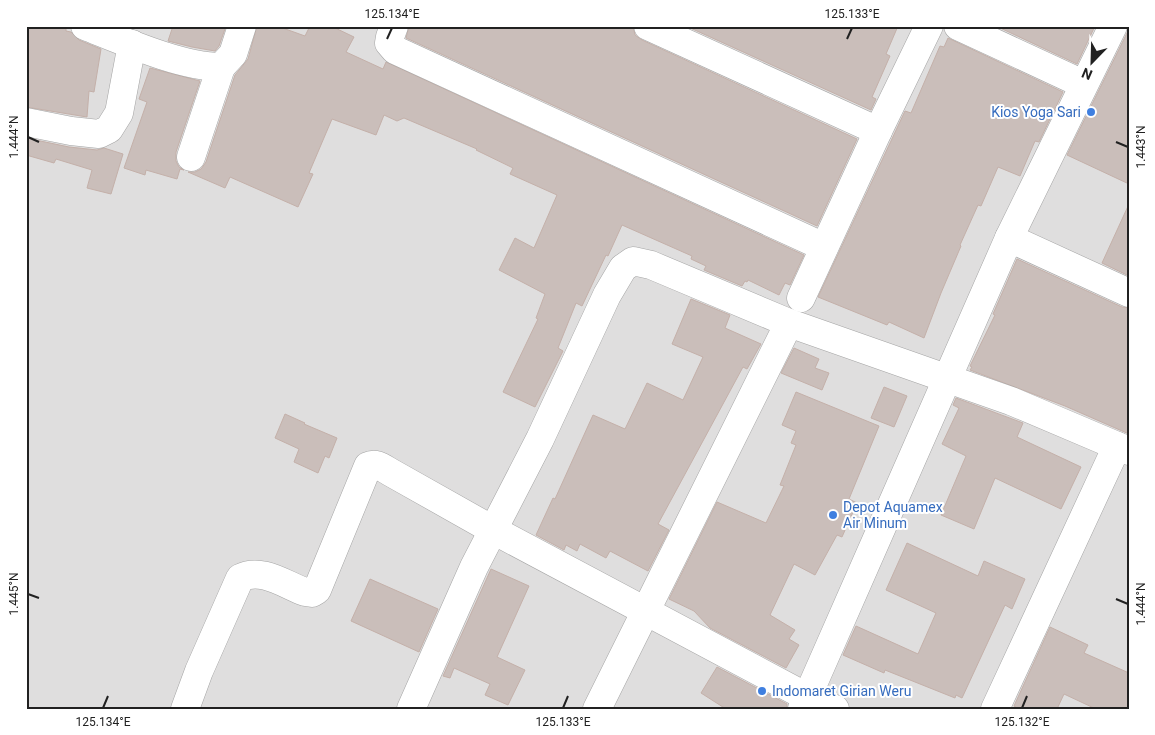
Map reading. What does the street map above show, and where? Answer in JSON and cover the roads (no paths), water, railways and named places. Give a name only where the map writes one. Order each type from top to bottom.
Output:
[{"type":"street","points":[[85,26],[180,60],[210,67],[221,67]]},
{"type":"street","points":[[191,157],[221,67],[233,54],[242,26]]},
{"type":"street","points":[[394,26],[389,43],[395,50],[824,247]]},
{"type":"street","points":[[648,26],[878,131]]},
{"type":"street","points":[[801,298],[929,26]]},
{"type":"street","points":[[958,26],[1083,84]]},
{"type":"street","points":[[805,703],[1009,238],[1113,26]]},
{"type":"street","points":[[26,122],[99,134],[109,130],[119,113],[132,44]]},
{"type":"street","points":[[1009,238],[1129,292]]},
{"type":"street","points":[[411,709],[451,615],[492,530],[540,440],[607,295],[623,268],[633,261],[651,264],[789,323],[1011,401],[1123,448],[995,709]]},
{"type":"street","points":[[597,709],[789,323]]},
{"type":"street","points":[[185,709],[199,671],[240,578],[248,574],[262,574],[304,592],[312,593],[317,590],[368,466],[371,464],[376,464],[492,530],[647,611],[805,703],[835,709]]},
{"type":"place","name":"Kios Yoga Sari","points":[[1091,112]]},
{"type":"place","name":"Depot Aquamex Air Minum","points":[[833,515]]},
{"type":"place","name":"Indomaret Girian Weru","points":[[762,691]]}]
